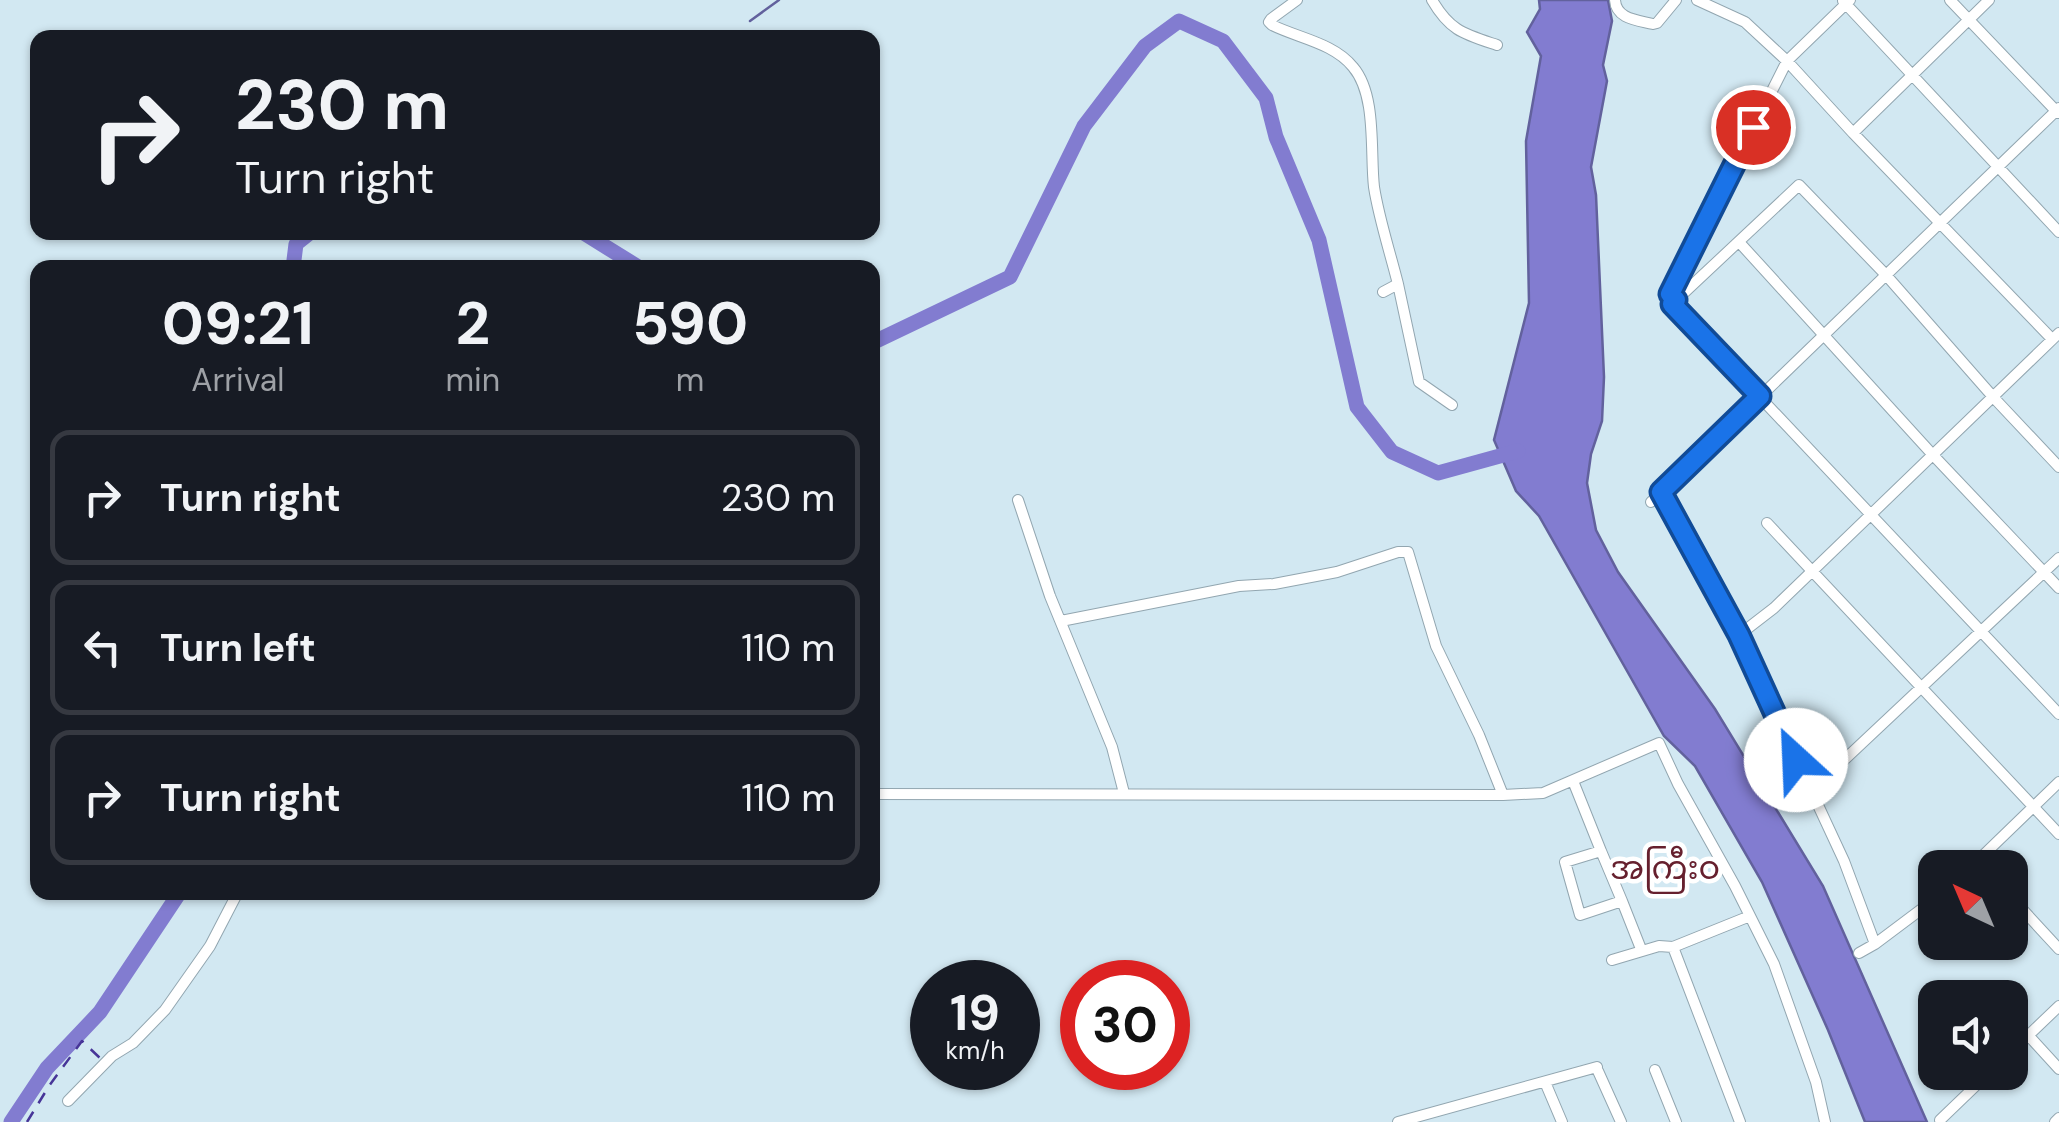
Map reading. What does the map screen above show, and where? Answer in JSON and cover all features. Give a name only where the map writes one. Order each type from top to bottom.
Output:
[{"type":"street","points":[[1297,0],[1269,22],[1335,50],[1354,68],[1363,86],[1372,128],[1374,186],[1419,382],[1452,405]]},
{"type":"street","points":[[1432,0],[1447,24],[1497,46]]},
{"type":"street","points":[[1615,0],[1620,15],[1653,24],[1676,0]]},
{"type":"street","points":[[1697,0],[1745,22],[1786,60],[1940,223],[2056,336],[1774,608],[1739,635]]},
{"type":"street","points":[[1651,502],[2058,111],[1950,0]]},
{"type":"street","points":[[1853,133],[1989,0]]},
{"type":"street","points":[[1676,300],[1670,294],[1786,60],[1846,1],[2059,232]]},
{"type":"street","points":[[2059,467],[1799,185],[1672,304],[2059,714]]},
{"type":"street","points":[[1739,242],[2059,588]]},
{"type":"street","points":[[1383,292],[1398,284]]},
{"type":"street","points":[[1661,492],[1739,635],[1844,860],[1874,944]]},
{"type":"street","points":[[1018,500],[1060,621],[1112,746],[1124,794]]},
{"type":"street","points":[[1766,523],[2059,834]]},
{"type":"street","points":[[1060,621],[1238,586],[1274,584],[1337,572],[1408,552],[1436,646],[1502,795]]},
{"type":"street","points":[[1810,792],[2059,558]]},
{"type":"street","points":[[880,794],[1543,793],[1659,743],[1774,964],[1804,1043],[1825,1122]]},
{"type":"street","points":[[1573,782],[1641,950]]},
{"type":"street","points":[[1992,850],[2059,782]]},
{"type":"street","points":[[1600,851],[1566,862],[1580,915],[1622,901]]},
{"type":"street","points":[[68,1101],[165,1010],[210,946],[234,900]]},
{"type":"street","points":[[1859,952],[1918,912]]},
{"type":"street","points":[[2028,915],[2059,949]]},
{"type":"street","points":[[1612,960],[1659,946],[1673,947],[1750,916]]},
{"type":"street","points":[[1673,947],[1740,1122]]},
{"type":"street","points":[[2059,1006],[2028,1036],[2059,1069]]},
{"type":"street","points":[[1398,1122],[1597,1069],[1621,1122]]},
{"type":"street","points":[[1655,1070],[1676,1122]]},
{"type":"street","points":[[1545,1082],[1562,1122]]},
{"type":"street","points":[[1940,1120],[1971,1090]]},
{"type":"shaded area","points":[[1539,0],[1608,0],[1612,21],[1603,65],[1607,81],[1591,167],[1596,195],[1604,377],[1602,421],[1587,483],[1596,530],[1618,572],[1715,709],[1823,886],[1927,1122],[1865,1122],[1762,882],[1695,766],[1664,736],[1539,516],[1516,491],[1494,440],[1529,303],[1526,141],[1541,56],[1527,32],[1540,9]]},
{"type":"waterway","points":[[750,21],[779,0]]},
{"type":"waterway","points":[[880,339],[1010,277],[1084,126],[1145,46],[1179,21],[1223,41],[1266,98],[1276,137],[1319,240],[1357,407],[1392,452],[1438,473],[1518,451]]},
{"type":"waterway","points":[[294,260],[296,244],[301,240]]},
{"type":"waterway","points":[[595,240],[627,260]]},
{"type":"waterway","points":[[11,1122],[47,1068],[100,1012],[175,900]]},
{"type":"ferry route","points":[[27,1122],[82,1041],[101,1059]]},
{"type":"district","name":"အကြီးဝ","points":[[1665,868]]},
{"type":"route","points":[[1753,127],[1670,294],[1676,300],[1672,304],[1760,396],[1661,492],[1739,635],[1796,760]]}]
